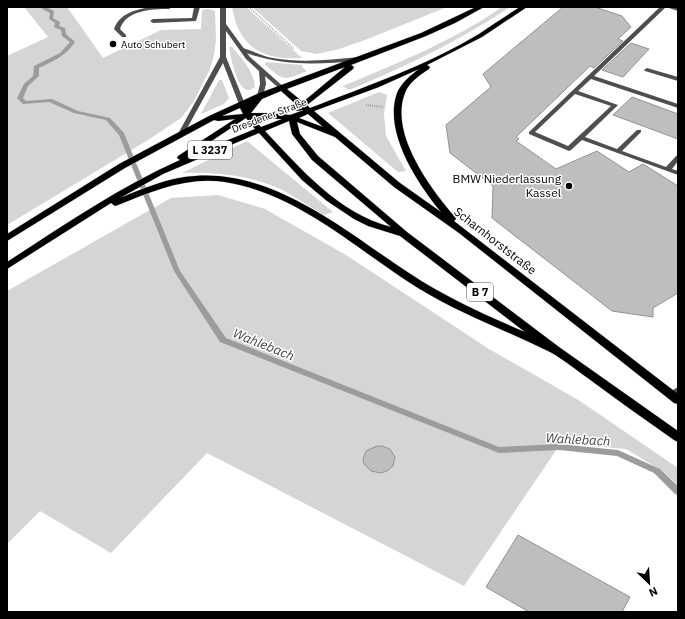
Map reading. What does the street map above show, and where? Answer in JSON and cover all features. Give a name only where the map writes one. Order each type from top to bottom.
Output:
[{"type":"main road","name":"Dresdener Straße","points":[[7,238],[113,171],[200,123],[260,96],[320,75],[445,25],[481,7]]},
{"type":"main road","name":"Dresdener Straße","points":[[7,266],[81,219],[160,172],[433,60],[480,36],[524,7]]},
{"type":"main road","points":[[292,118],[303,105],[361,59]]},
{"type":"main road","points":[[433,60],[413,78],[401,92],[397,108],[403,139],[416,172],[434,198],[462,231]]},
{"type":"main road","name":"Scharnhorststraße","points":[[283,89],[397,185],[462,231],[676,395]]},
{"type":"main road","points":[[160,172],[246,115],[260,96]]},
{"type":"main road","name":"B 7","points":[[242,104],[246,115],[292,165],[334,202],[353,215],[372,225],[404,234]]},
{"type":"main road","points":[[200,123],[246,115],[292,118],[311,124],[340,138]]},
{"type":"main road","name":"B 7","points":[[292,118],[296,134],[315,158],[404,234],[555,350],[678,437]]},
{"type":"main road","points":[[81,219],[123,200],[168,184],[196,178],[222,179],[245,183],[274,194],[301,207],[375,254],[406,276],[441,297],[555,350]]},
{"type":"street","points":[[124,36],[117,29],[121,19],[138,11],[153,7],[169,7]]},
{"type":"street","points":[[153,21],[194,20],[197,7]]},
{"type":"street","points":[[223,7],[223,57],[242,104]]},
{"type":"street","points":[[574,92],[615,105],[569,150],[531,133],[663,7]]},
{"type":"street","points":[[671,7],[678,8]]},
{"type":"street","name":"Scharnhorststraße","points":[[224,25],[242,50],[262,71],[283,89]]},
{"type":"street","points":[[242,50],[266,58],[294,63],[361,59]]},
{"type":"street","points":[[182,132],[223,57]]},
{"type":"street","points":[[647,70],[678,79]]},
{"type":"street","points":[[260,96],[263,84],[262,71]]},
{"type":"street","points":[[590,77],[678,106]]},
{"type":"street","points":[[618,151],[639,131]]},
{"type":"street","points":[[581,138],[678,173]]},
{"type":"street","points":[[668,169],[678,157]]},
{"type":"path","points":[[249,7],[299,53]]},
{"type":"path","points":[[364,103],[369,106],[385,108]]},
{"type":"shaded area","points":[[24,7],[67,7],[103,58],[161,30],[201,29],[202,10],[208,9],[215,11],[216,40],[210,69],[194,101],[181,118],[148,140],[7,225],[7,56],[48,37]]},
{"type":"shaded area","points":[[232,7],[246,7],[302,58],[275,57],[264,54],[255,49],[240,33],[235,21]]},
{"type":"shaded area","points":[[252,7],[447,7],[365,40],[339,49],[317,54],[301,51]]},
{"type":"shaded area","points":[[502,7],[510,7],[431,53],[349,90],[343,86],[405,60],[445,41]]},
{"type":"shaded area","points":[[229,47],[232,47],[250,70],[255,87],[249,90],[240,84],[236,76]]},
{"type":"shaded area","points":[[266,62],[302,65],[307,71],[293,77],[284,78],[265,65]]},
{"type":"shaded area","points":[[219,80],[222,80],[229,98],[224,104],[201,114]]},
{"type":"shaded area","points":[[379,92],[387,95],[384,114],[386,136],[406,171],[398,172],[328,113]]},
{"type":"shaded area","points":[[247,141],[333,212],[324,215],[282,190],[258,181],[221,174],[182,173]]},
{"type":"shaded area","points":[[218,195],[265,209],[346,255],[489,349],[580,401],[678,468],[678,485],[664,472],[626,449],[561,443],[464,586],[207,453],[111,553],[40,511],[7,544],[7,291],[171,198]]},
{"type":"building","points":[[563,7],[595,7],[622,16],[631,27],[618,39],[623,41],[594,68],[590,66],[516,137],[519,139],[516,141],[556,169],[597,151],[629,172],[643,164],[678,186],[678,293],[653,308],[653,317],[612,311],[492,218],[493,186],[450,153],[446,125],[491,87],[483,74]]},
{"type":"building","points":[[631,43],[649,49],[623,77],[602,70]]},
{"type":"building","points":[[632,97],[678,114],[678,139],[613,115]]},
{"type":"building","points":[[377,446],[390,449],[395,457],[393,466],[387,471],[381,473],[371,471],[364,464],[363,460],[366,451]]},
{"type":"building","points":[[518,535],[630,597],[622,612],[529,612],[486,587]]},
{"type":"waterway","name":"Wahlebach","points":[[44,7],[52,12],[51,19],[58,22],[56,27],[63,29],[64,35],[73,42],[62,54],[36,67],[36,76],[26,85],[20,98],[25,103],[50,100],[76,112],[108,119],[122,134],[177,271],[223,340],[499,450],[559,447],[618,453],[657,471],[678,491]]},
{"type":"place","name":"Auto Schubert","points":[[113,44]]},
{"type":"place","name":"BMW Niederlassung Kassel","points":[[569,186]]}]
